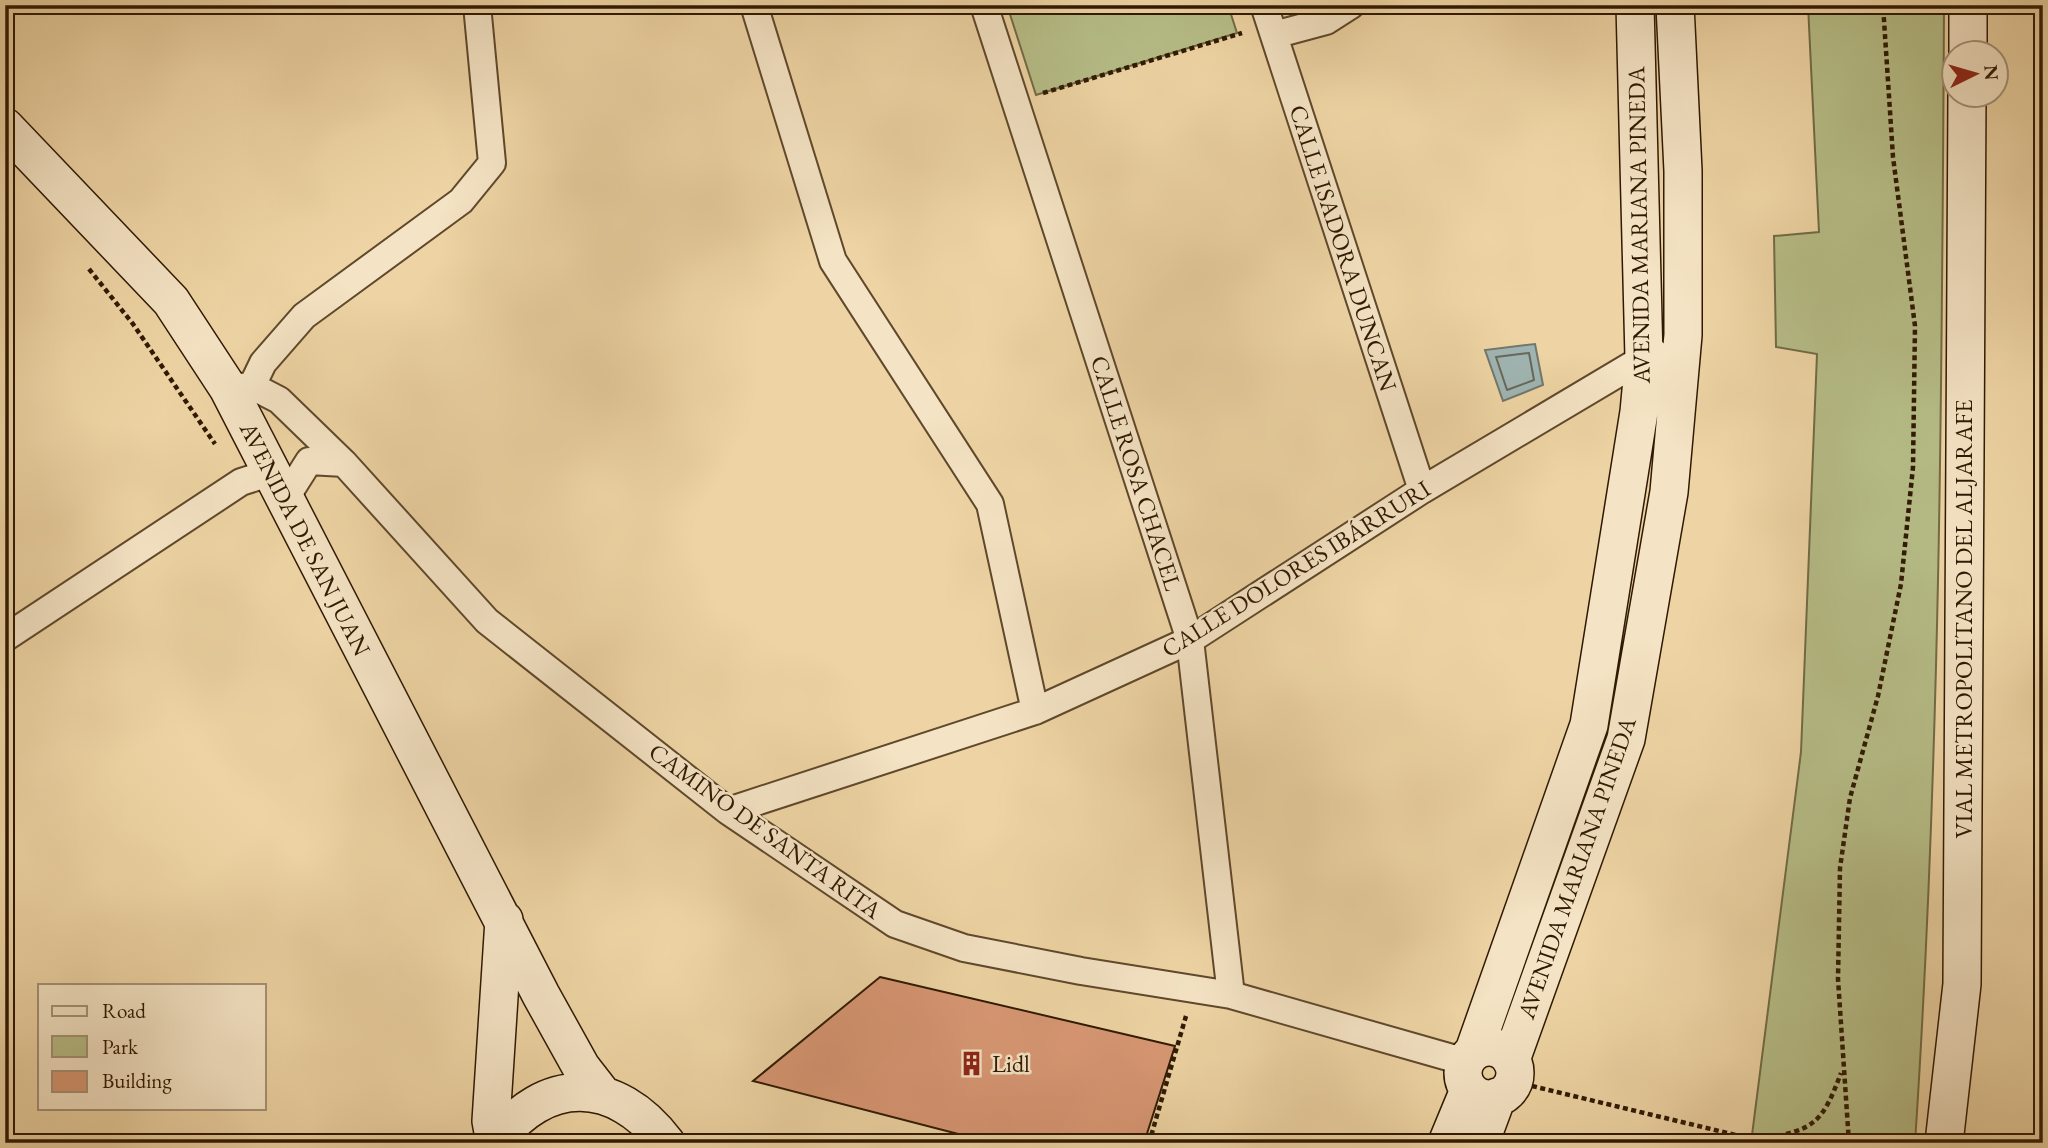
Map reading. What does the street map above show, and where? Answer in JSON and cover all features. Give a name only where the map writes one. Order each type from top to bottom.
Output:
[{"type":"main road","name":"AVENIDA MARIANA PINEDA","points":[[1447,1143],[1477,1075],[1589,725],[1639,412],[1644,358],[1635,5]]},
{"type":"main road","name":"AVENIDA MARIANA PINEDA","points":[[1477,1075],[1512,1083],[1514,1051],[1626,739],[1669,492],[1683,335],[1683,171],[1675,5]]},
{"type":"main road","points":[[1968,5],[1968,38]]},
{"type":"main road","name":"VIAL METROPOLITANO DEL ALJARAFE","points":[[1944,1143],[1962,984],[1968,108]]},
{"type":"main road","name":"AVENIDA DE SAN JUAN","points":[[5,127],[171,300],[240,387],[278,485],[505,919],[541,995],[581,1067],[602,1094]]},
{"type":"main road","points":[[495,1143],[491,1121],[505,919]]},
{"type":"main road","name":"AVENIDA MARIANA PINEDA","points":[[1477,1075],[1480,1143]]},
{"type":"main road","points":[[495,1143],[519,1114],[552,1096],[577,1092],[602,1094],[628,1104],[650,1121],[666,1143]]},
{"type":"street","points":[[240,387],[304,316],[461,201],[492,163],[477,5]]},
{"type":"street","points":[[754,5],[833,261],[990,504],[1035,711]]},
{"type":"street","name":"CALLE ROSA CHACEL","points":[[984,5],[1190,640],[1231,995]]},
{"type":"street","name":"CALLE ISADORA DUNCAN","points":[[1264,5],[1422,490]]},
{"type":"street","points":[[1274,35],[1326,21],[1351,5]]},
{"type":"street","name":"CALLE DOLORES IBÁRRURI","points":[[728,811],[1035,711],[1190,640],[1422,490],[1683,335]]},
{"type":"street","name":"CAMINO DE SANTA RITA","points":[[240,387],[279,400],[344,463],[488,621],[728,811],[895,924],[964,948],[1231,995],[1477,1075]]},
{"type":"street","points":[[5,638],[242,482],[278,485],[309,461],[344,463]]},
{"type":"path","points":[[1849,1143],[1838,979],[1840,868],[1850,798],[1878,696],[1901,584],[1913,467],[1915,326],[1893,157],[1883,5]]},
{"type":"path","points":[[1016,104],[1237,33],[1274,35]]},
{"type":"path","points":[[1149,1143],[1194,989]]},
{"type":"path","points":[[1514,1051],[1539,1052],[1529,1085],[1769,1143]]},
{"type":"path","points":[[1757,1139],[1800,1133],[1828,1108],[1842,1069]]},
{"type":"green space","points":[[1007,5],[1228,5],[1237,33],[1036,95]]},
{"type":"green space","points":[[1808,5],[1944,5],[1944,38],[1940,38],[1940,108],[1943,108],[1941,432],[1935,717],[1915,1143],[1751,1143],[1801,752],[1817,354],[1776,347],[1774,236],[1819,232]]},
{"type":"water","points":[[1535,344],[1543,385],[1503,401],[1485,350]]},
{"type":"building","name":"Lidl","points":[[880,977],[1175,1046],[1144,1143],[993,1143],[753,1081]]},
{"type":"place","name":"Lidl","points":[[972,1064]]}]
